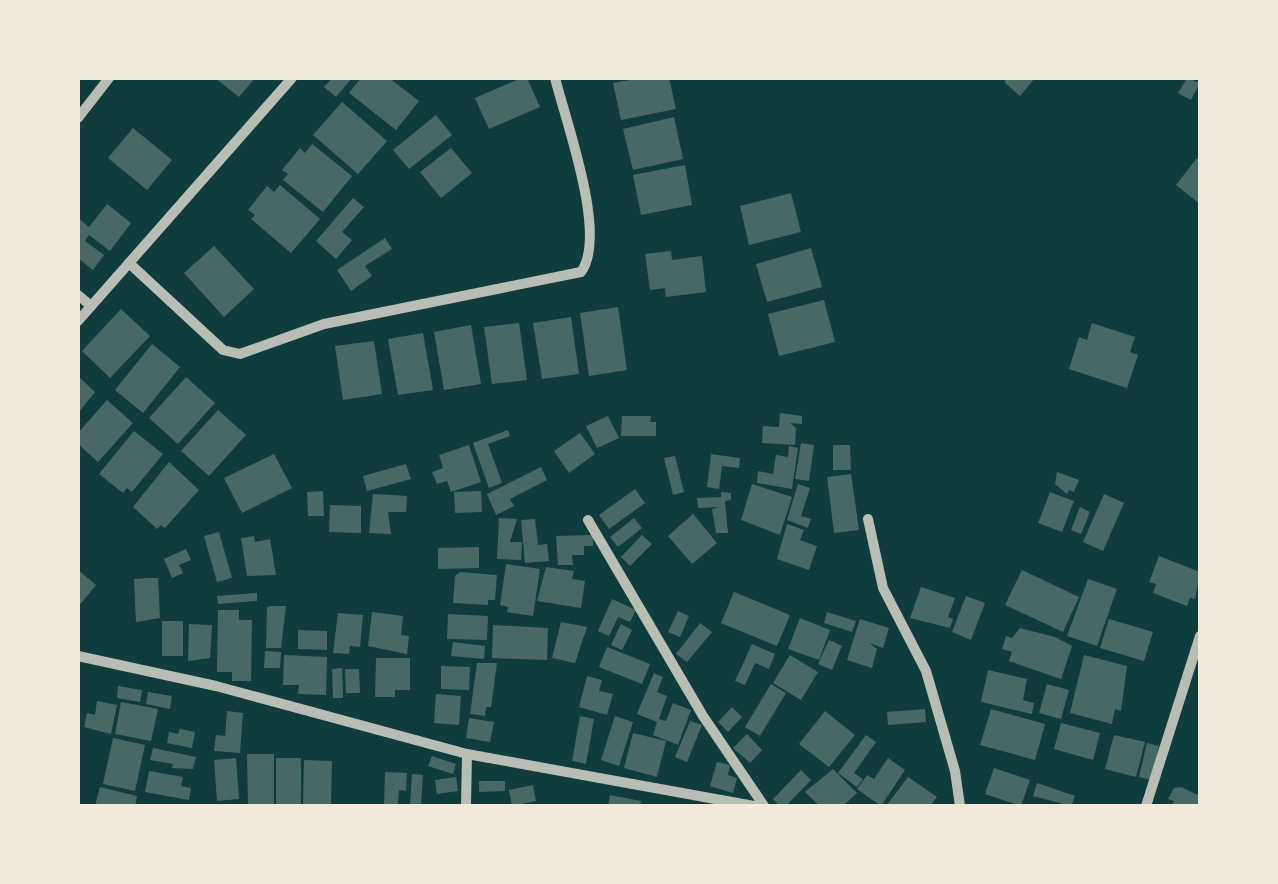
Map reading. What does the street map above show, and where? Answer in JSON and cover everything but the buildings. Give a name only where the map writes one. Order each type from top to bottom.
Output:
[{"type":"street","points":[[78,118],[109,78]]},
{"type":"street","points":[[78,322],[292,78]]},
{"type":"street","points":[[129,263],[223,350],[240,354],[324,324],[581,272],[589,262],[592,225],[555,78]]},
{"type":"street","points":[[78,295],[91,306]]},
{"type":"street","points":[[868,519],[883,588],[926,671],[955,771],[960,806]]},
{"type":"street","points":[[588,520],[703,716],[764,806]]},
{"type":"street","points":[[1146,806],[1200,636]]},
{"type":"street","points":[[78,656],[216,686],[467,754],[754,806]]},
{"type":"street","points":[[466,806],[467,754]]}]
